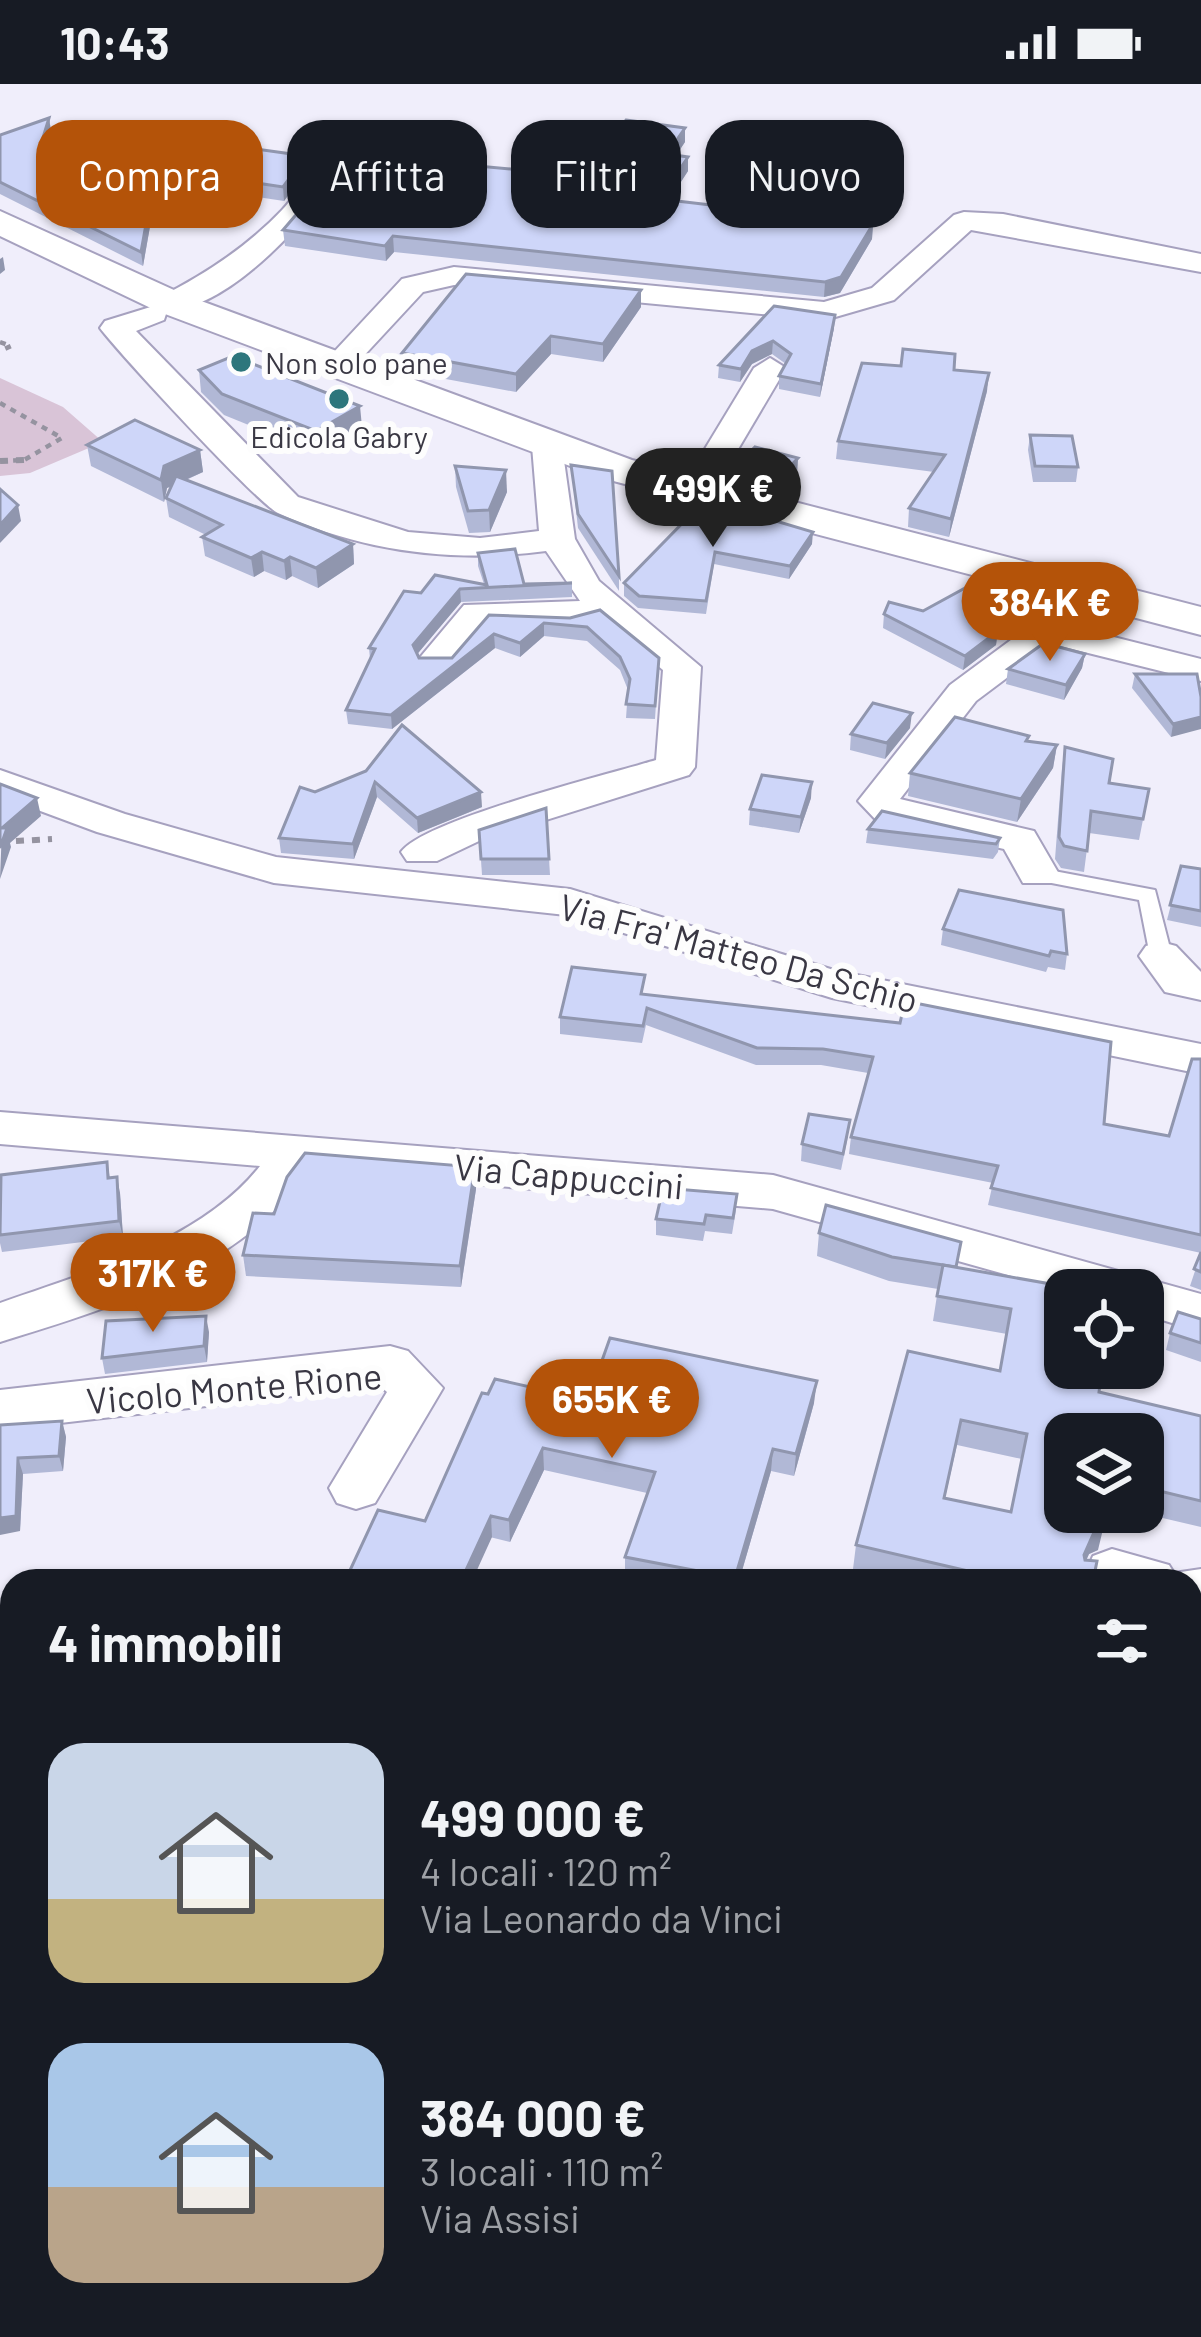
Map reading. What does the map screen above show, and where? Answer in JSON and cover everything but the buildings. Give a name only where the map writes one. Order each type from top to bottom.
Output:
[{"type":"street","points":[[287,220],[220,281],[116,328],[286,504],[404,542],[480,549],[557,538]]},
{"type":"street","points":[[335,368],[413,285],[454,275],[825,311],[883,294],[964,221],[1003,223],[1201,263]]},
{"type":"street","points":[[7,229],[162,308],[549,446],[697,490],[1201,621]]},
{"type":"street","points":[[697,490],[770,368]]},
{"type":"street","points":[[422,852],[465,832],[675,766],[682,667],[585,587],[557,538],[549,446]]},
{"type":"street","points":[[1028,577],[1046,631]]},
{"type":"street","points":[[436,661],[477,613],[570,616],[608,605]]},
{"type":"street","points":[[1046,631],[1201,670]]},
{"type":"street","points":[[1039,874],[1020,840],[890,811],[878,801],[963,692],[1046,631]]},
{"type":"street","name":"Via Fra' Matteo Da Schio","points":[[0,782],[111,824],[274,870],[570,902],[832,984],[1201,1059]]},
{"type":"street","points":[[1160,956],[1180,982],[1201,986]]},
{"type":"street","name":"Via Cappuccini","points":[[0,1128],[773,1192],[1050,1269]]},
{"type":"street","points":[[0,1323],[161,1264],[282,1181],[293,1151]]},
{"type":"street","points":[[1164,1302],[1201,1313]]},
{"type":"street","name":"Vicolo Monte Rione","points":[[0,1410],[390,1365],[417,1388],[356,1488]]},
{"type":"lane","points":[[1039,874],[1148,895],[1160,956]]},
{"type":"path","points":[[0,342],[11,346],[0,351]]},
{"type":"path","points":[[0,404],[62,438],[24,460],[0,461]]},
{"type":"shaded area","points":[[0,378],[63,407],[103,442],[30,473],[0,476]]},
{"type":"place","name":"Non solo pane","points":[[241,362]]},
{"type":"place","name":"Edicola Gabry","points":[[339,399]]}]
